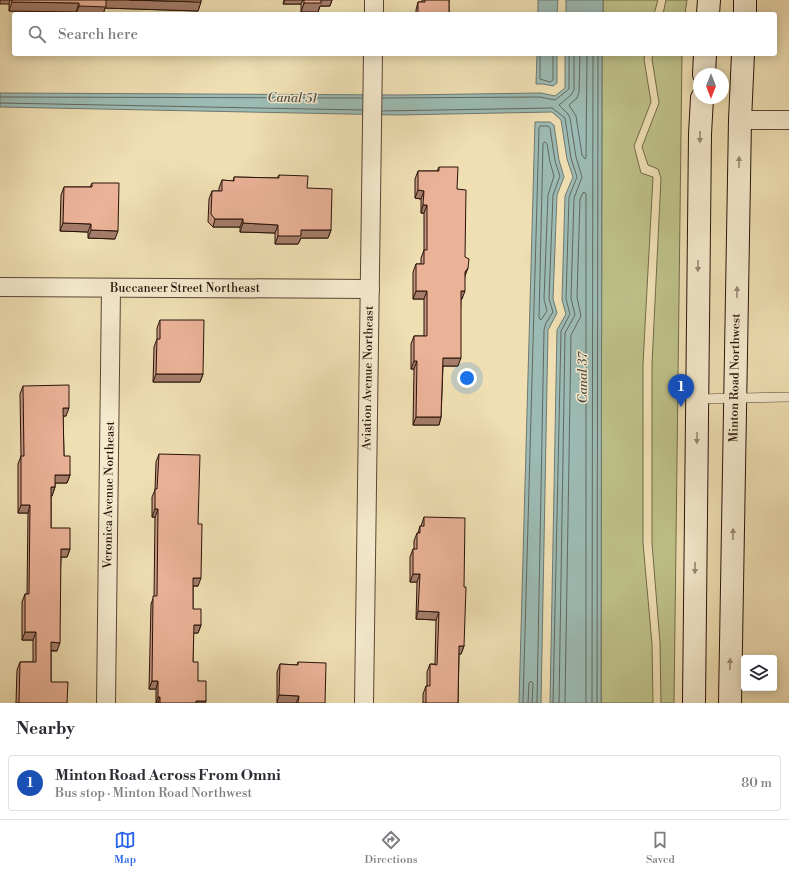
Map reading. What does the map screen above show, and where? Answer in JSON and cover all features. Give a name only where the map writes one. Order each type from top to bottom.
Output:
[{"type":"main road","points":[[708,12],[709,0]]},
{"type":"main road","points":[[745,0],[745,12]]},
{"type":"main road","points":[[704,68],[705,56]]},
{"type":"main road","name":"Minton Road Northwest","points":[[730,703],[740,120],[743,56]]},
{"type":"main road","points":[[694,703],[700,134],[702,104]]},
{"type":"street","points":[[374,0],[374,12]]},
{"type":"street","name":"Aviation Avenue Northeast","points":[[364,703],[373,56]]},
{"type":"street","points":[[740,120],[789,120]]},
{"type":"street","name":"Buccaneer Street Northeast","points":[[0,287],[370,289]]},
{"type":"street","name":"Veronica Avenue Northeast","points":[[106,703],[111,288]]},
{"type":"lane","points":[[697,399],[789,397]]},
{"type":"green space","points":[[603,0],[658,0],[655,12],[603,12]]},
{"type":"green space","points":[[666,0],[687,0],[685,12],[663,12]]},
{"type":"green space","points":[[602,56],[645,56],[651,102],[634,146],[641,173],[653,177],[643,364],[643,543],[652,644],[653,703],[601,703]]},
{"type":"green space","points":[[653,56],[682,56],[674,703],[661,703],[660,643],[652,543],[652,364],[661,178],[658,169],[648,165],[642,147],[659,103]]},
{"type":"water","points":[[538,0],[558,0],[557,12],[538,12]]},
{"type":"water","points":[[566,0],[603,0],[603,12],[566,12]]},
{"type":"water","points":[[537,56],[557,56],[557,83],[553,86],[536,84]]},
{"type":"water","points":[[565,56],[602,56],[601,703],[550,703],[557,330],[566,314],[562,300],[565,196],[573,177],[567,159],[561,120],[552,112],[397,115],[0,107],[0,93],[403,95],[541,93],[555,96],[565,88]]},
{"type":"water","points":[[535,122],[550,122],[554,125],[559,160],[564,177],[557,195],[553,299],[557,313],[548,330],[541,703],[519,703]]},
{"type":"building","points":[[12,0],[106,0],[106,7],[79,6],[79,3],[12,2]]},
{"type":"building","points":[[129,0],[201,0],[201,2]]},
{"type":"building","points":[[304,0],[321,0],[321,3],[304,3]]},
{"type":"building","points":[[425,0],[449,0],[449,12],[418,12],[418,2],[425,2]]},
{"type":"building","points":[[439,167],[458,167],[457,189],[466,190],[465,257],[469,259],[468,268],[465,272],[465,291],[461,291],[461,358],[443,358],[441,417],[416,417],[417,361],[414,361],[414,336],[427,336],[427,291],[416,291],[416,264],[424,264],[424,250],[427,250],[427,205],[423,205],[424,191],[418,190],[418,171],[439,171]]},
{"type":"building","points":[[279,175],[308,176],[307,188],[332,189],[331,230],[301,230],[301,236],[278,236],[278,225],[243,223],[243,219],[215,219],[211,214],[212,191],[222,191],[222,180],[234,181],[234,177],[279,178]]},
{"type":"building","points":[[92,183],[119,183],[118,231],[91,230],[91,224],[63,223],[64,187],[92,187]]},
{"type":"building","points":[[160,320],[204,320],[203,374],[156,374],[157,339],[160,339]]},
{"type":"building","points":[[69,385],[69,408],[63,408],[64,456],[70,456],[70,475],[55,475],[55,487],[51,487],[51,528],[70,528],[70,549],[61,549],[60,643],[51,642],[51,682],[68,682],[67,703],[19,703],[20,662],[36,662],[36,632],[25,632],[25,594],[29,594],[30,505],[21,505],[21,456],[24,456],[23,386]]},
{"type":"building","points":[[159,454],[200,455],[198,524],[202,524],[201,578],[193,578],[193,609],[201,609],[201,625],[194,625],[193,662],[198,662],[198,681],[206,681],[206,701],[196,701],[196,703],[160,703],[160,697],[158,697],[158,681],[152,681],[153,596],[157,596],[158,509],[155,509],[155,489],[157,489]]},
{"type":"building","points":[[424,517],[465,518],[464,587],[466,587],[464,646],[459,646],[458,703],[426,703],[426,686],[430,686],[430,664],[437,665],[439,612],[418,611],[420,574],[413,574],[413,549],[417,549],[417,533],[420,533],[420,526],[424,526]]},
{"type":"building","points":[[298,662],[326,663],[325,703],[298,703],[299,696],[279,695],[280,664],[298,665]]},
{"type":"place","name":"Minton Road Across From Omni","points":[[681,407]]},
{"type":"water label","name":"Canal 51","points":[[292,98]]},
{"type":"water label","name":"Canal 37","points":[[583,378]]}]
